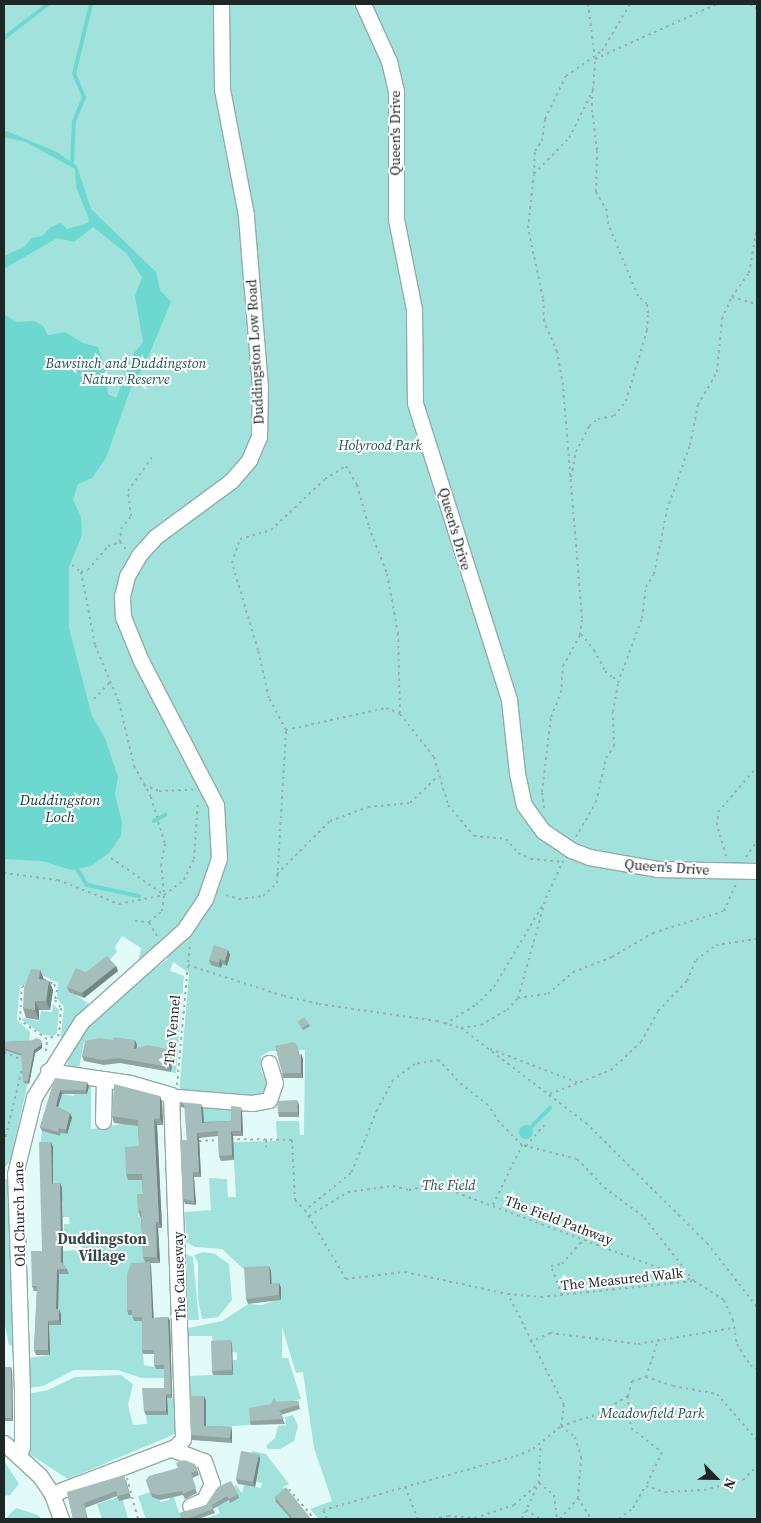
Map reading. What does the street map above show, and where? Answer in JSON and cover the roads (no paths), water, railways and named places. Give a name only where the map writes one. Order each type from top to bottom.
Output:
[{"type":"street","name":"Duddingston Low Road","points":[[193,918],[214,879],[220,847],[216,805],[204,777],[141,662],[123,618],[122,596],[127,576],[139,555],[155,537],[231,480],[249,460],[258,437],[260,387],[246,215],[222,89],[220,4]]},
{"type":"street","name":"Queen's Drive","points":[[363,4],[389,62],[396,92],[396,219],[414,309],[413,384],[418,421],[441,482],[509,700],[520,792],[524,805],[543,831],[571,850],[609,863],[635,867],[757,871]]},
{"type":"street","name":"Old Church Lane","points":[[19,1456],[22,1446],[22,1400],[10,1174],[34,1097],[48,1071],[81,1022],[167,947],[193,918]]},
{"type":"street","points":[[48,1071],[130,1083],[171,1097],[252,1102],[269,1100],[275,1083],[269,1063]]},
{"type":"street","points":[[103,1121],[104,1079]]},
{"type":"street","name":"The Causeway","points":[[171,1097],[183,1432],[179,1444],[172,1449]]},
{"type":"street","points":[[4,1443],[40,1476],[52,1494],[61,1519]]},
{"type":"street","points":[[52,1494],[172,1449],[204,1461],[212,1484],[204,1500],[190,1506]]},
{"type":"water","name":"Duddingston Loch","points":[[4,130],[57,152],[77,166],[91,209],[156,272],[160,290],[171,302],[144,367],[133,382],[106,458],[92,478],[78,484],[73,500],[81,517],[82,535],[69,567],[69,628],[92,716],[105,738],[118,777],[115,794],[122,822],[121,836],[109,853],[91,866],[71,870],[42,861],[4,859],[4,314],[16,322],[34,321],[43,326],[48,335],[65,332],[83,343],[98,347],[106,370],[108,394],[116,398],[134,353],[143,342],[135,296],[142,277],[127,254],[93,227],[74,242],[57,238],[4,269],[4,256],[24,247],[32,238],[42,236],[51,227],[61,223],[67,229],[88,223],[89,219],[76,187],[75,169],[26,142],[4,137]]},
{"type":"water","points":[[523,1125],[529,1125],[533,1132],[529,1139],[523,1139],[519,1135],[519,1129]]},
{"type":"waterway","points":[[4,38],[48,4]]},
{"type":"waterway","points":[[72,163],[74,121],[84,97],[74,74],[91,4]]},
{"type":"waterway","points":[[154,821],[165,815]]},
{"type":"waterway","points":[[77,869],[87,885],[139,896]]},
{"type":"waterway","points":[[529,1129],[550,1108]]},
{"type":"district","name":"Duddingston Village","points":[[102,1246]]},
{"type":"park label","name":"Bawsinch and Duddingston Nature Reserve","points":[[126,372]]},
{"type":"park label","name":"Holyrood Park","points":[[380,445]]},
{"type":"park label","name":"The Field","points":[[449,1185]]},
{"type":"park label","name":"Meadowfield Park","points":[[652,1413]]}]
